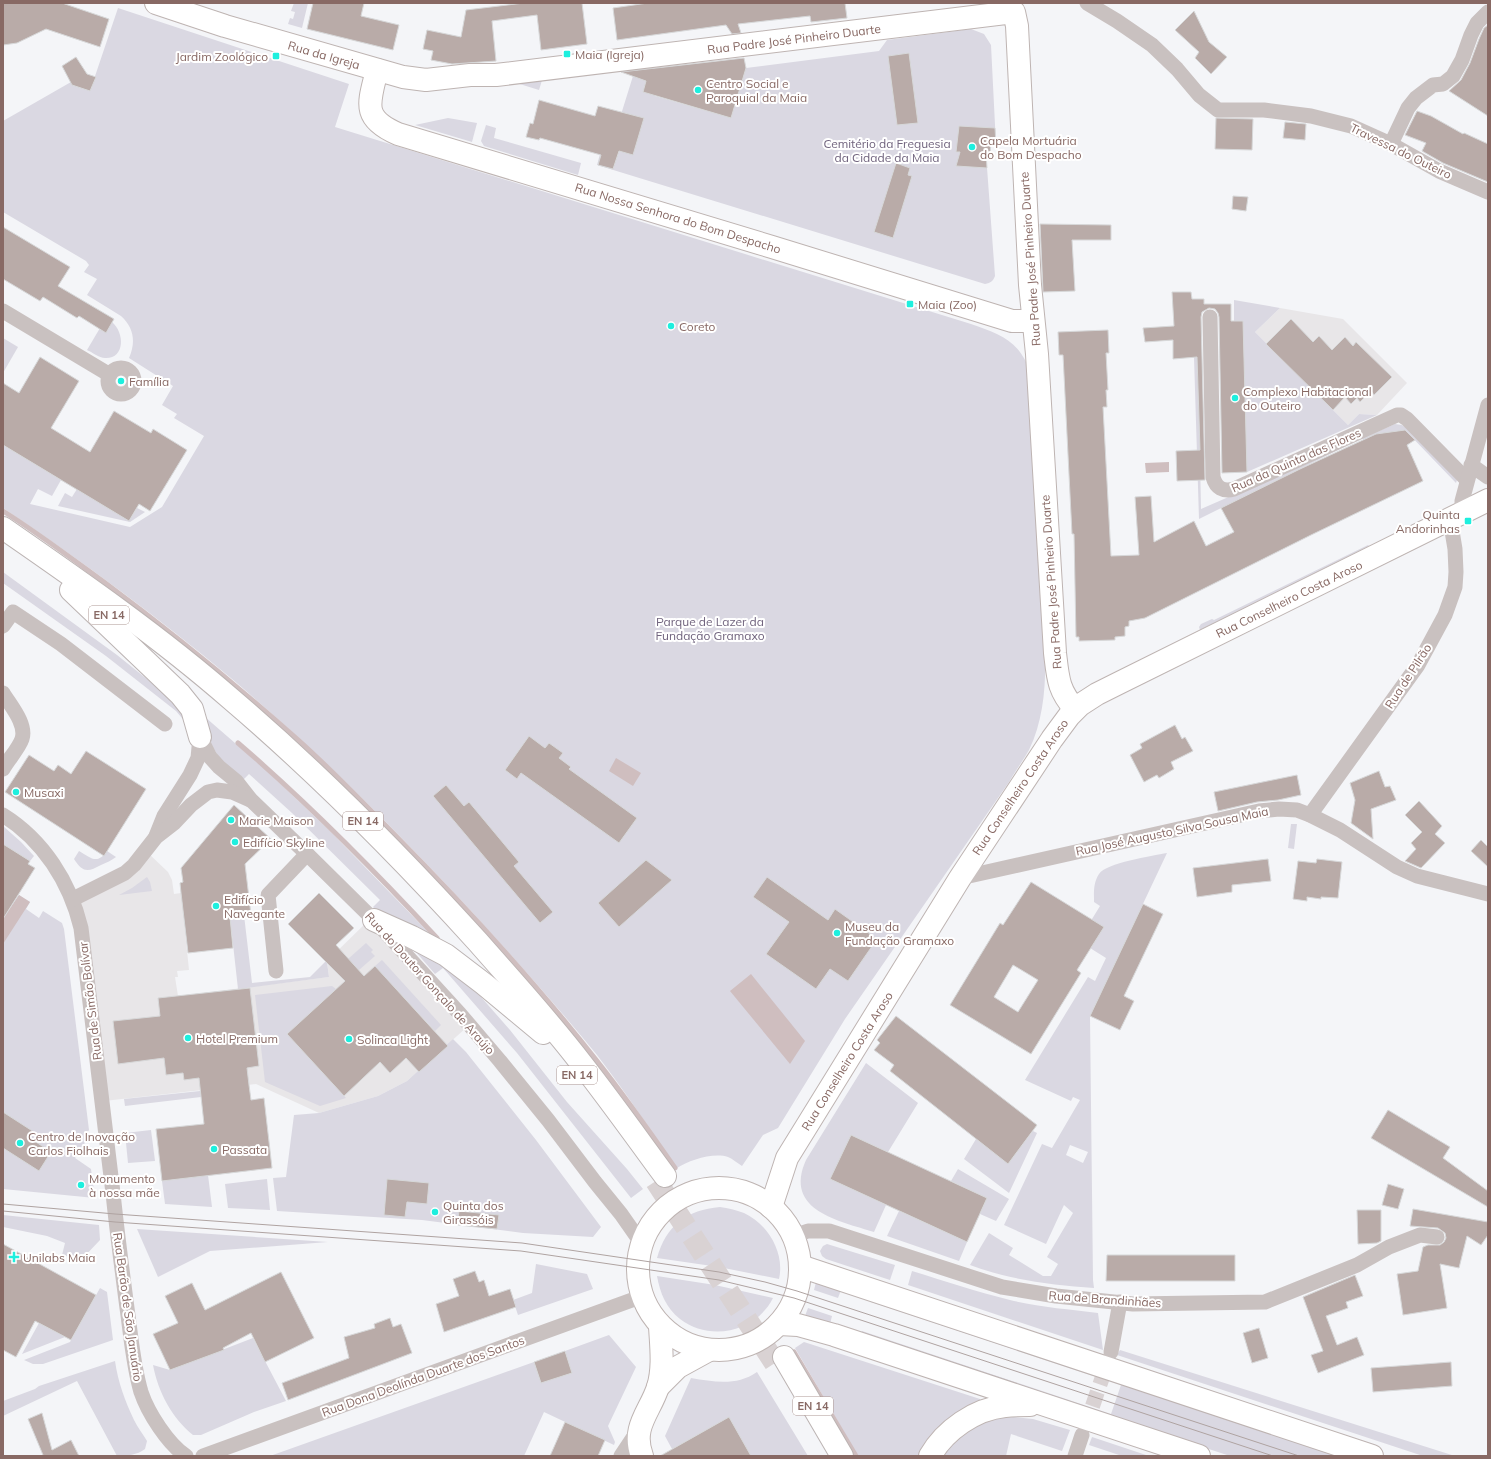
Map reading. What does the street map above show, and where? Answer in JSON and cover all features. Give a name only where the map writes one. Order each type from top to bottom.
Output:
[{"type":"main road","name":"Rua da Igreja","points":[[156,3],[194,9],[376,70],[406,78],[426,80],[470,75],[496,75]]},
{"type":"main road","name":"Rua Padre José Pinheiro Duarte","points":[[496,75],[1017,6],[1033,321],[1037,354],[1055,653],[1060,685],[1067,700],[1075,709]]},
{"type":"main road","name":"Rua Nossa Senhora do Bom Despacho","points":[[376,70],[370,104],[373,116],[383,127],[398,134],[1012,321],[1033,321]]},
{"type":"main road","name":"Rua Conselheiro Costa Aroso","points":[[771,1207],[787,1158],[960,878],[1052,739],[1075,709],[1097,694],[1488,500]]},
{"type":"main road","name":"EN 14","points":[[3,528],[81,582],[174,652],[231,699],[344,801],[437,897],[528,998],[581,1062],[660,1178],[543,1033],[459,936],[407,880],[330,802],[282,757],[198,684],[140,639],[3,540]]},
{"type":"main road","points":[[64,583],[180,694],[192,709],[200,737]]},
{"type":"main road","points":[[374,920],[412,937],[446,956],[484,984],[543,1033]]},
{"type":"main road","name":"Rua Conselheiro Costa Aroso","points":[[749,1194],[787,1158]]},
{"type":"main road","points":[[709,1188],[722,1188],[749,1194],[771,1207],[784,1220],[793,1236],[798,1252],[800,1266],[799,1278],[794,1298],[788,1312],[779,1324],[760,1340],[738,1349],[709,1350],[695,1347],[678,1340],[660,1326],[648,1308],[639,1285],[638,1268],[642,1244],[646,1232],[669,1205],[681,1197],[694,1192],[709,1188]]},
{"type":"main road","points":[[800,1266],[1372,1456]]},
{"type":"main road","points":[[779,1324],[798,1325],[815,1329],[1199,1456]]},
{"type":"main road","points":[[642,1456],[638,1440],[639,1429],[658,1387],[662,1369],[660,1326]]},
{"type":"main road","points":[[658,1387],[678,1367],[709,1350]]},
{"type":"main road","name":"EN 14","points":[[830,1456],[780,1360],[842,1456]]},
{"type":"main road","points":[[930,1456],[935,1446],[957,1425],[987,1409],[1005,1406],[1042,1404]]},
{"type":"street","name":"Travessa do Outeiro","points":[[1087,3],[1117,21],[1152,46],[1177,69],[1199,95],[1218,110],[1264,110],[1312,116],[1350,126],[1391,144],[1439,171],[1488,192]]},
{"type":"street","points":[[1391,144],[1408,108],[1416,98],[1433,85],[1443,84],[1453,76],[1462,60],[1477,23],[1488,12]]},
{"type":"street","points":[[3,311],[110,375]]},
{"type":"street","name":"Rua da Quinta das Flores","points":[[1210,317],[1213,477],[1216,484],[1220,488],[1227,490],[1234,489],[1397,415],[1401,415],[1407,419],[1467,480]]},
{"type":"street","name":"Rua de Pilrão","points":[[1310,814],[1418,665],[1445,615],[1454,587],[1456,572],[1456,516],[1462,501],[1488,405]]},
{"type":"street","points":[[1471,465],[1488,477]]},
{"type":"street","points":[[3,626],[13,612],[61,644],[165,724]]},
{"type":"street","points":[[3,693],[19,720],[23,730],[22,739],[3,769]]},
{"type":"street","points":[[156,837],[164,816],[190,775],[198,758],[200,737]]},
{"type":"street","name":"Rua do Doutor Gonçalo de Araújo","points":[[200,737],[210,757],[219,767],[236,781],[250,800],[374,920],[460,1014],[500,1061],[590,1176],[622,1214],[642,1244]]},
{"type":"street","points":[[73,899],[125,873],[134,865],[156,837],[174,823],[191,805],[208,792],[217,790],[232,792],[250,800]]},
{"type":"street","name":"Rua José Augusto Silva Sousa Maia","points":[[960,878],[1259,811],[1279,809],[1297,810],[1310,814],[1340,830],[1397,867],[1417,876],[1488,894]]},
{"type":"street","name":"Rua de Simão Bolívar","points":[[3,815],[25,831],[42,849],[60,874],[73,899],[81,928],[115,1214]]},
{"type":"street","points":[[276,971],[268,895],[307,854]]},
{"type":"street","name":"Rua Barão de São Januário","points":[[115,1214],[134,1365],[141,1393],[146,1404],[169,1441],[186,1456]]},
{"type":"street","name":"Rua de Brandinhães","points":[[793,1236],[808,1231],[829,1231],[1002,1287],[1056,1296],[1148,1304],[1265,1302],[1357,1265],[1389,1247],[1420,1235],[1437,1236]]},
{"type":"street","name":"Rua Dona Deolínda Duarte dos Santos","points":[[203,1456],[643,1296]]},
{"type":"street","points":[[1111,1352],[1120,1302]]},
{"type":"street","points":[[621,1456],[639,1429]]},
{"type":"street","points":[[1075,1456],[1082,1435]]},
{"type":"shaded area","points":[[1280,308],[1343,319],[1407,383],[1377,415],[1359,414],[1348,425],[1255,332]]},
{"type":"shaded area","points":[[1169,462],[1169,472],[1146,473],[1145,463]]},
{"type":"shaded area","points":[[616,758],[641,773],[633,786],[609,771]]},
{"type":"shaded area","points":[[147,852],[168,872],[172,880],[174,894],[181,893],[189,970],[177,971],[178,977],[175,977],[178,996],[329,977],[327,961],[370,919],[467,1027],[407,1081],[378,1096],[319,1113],[256,1084],[104,1101],[75,901]]},
{"type":"shaded area","points":[[19,895],[30,902],[3,944],[3,919]]},
{"type":"shaded area","points":[[751,974],[805,1041],[790,1064],[730,991]]},
{"type":"green space","points":[[294,3],[308,3],[302,28],[288,24],[290,18],[293,19],[295,12],[291,11]]},
{"type":"green space","name":"Parque de Lazer da Fundação Gramaxo","points":[[118,8],[349,84],[335,127],[989,330],[1011,342],[1017,348],[1027,364],[1045,650],[1043,701],[1034,738],[1029,750],[1009,782],[845,1019],[778,1128],[763,1135],[742,1166],[728,1157],[716,1155],[688,1162],[677,1168],[597,1055],[566,1018],[471,911],[355,792],[264,706],[177,634],[62,548],[3,508],[3,445],[61,480],[52,496],[38,489],[30,504],[130,527],[162,507],[204,436],[174,418],[177,414],[162,405],[173,386],[129,358],[133,341],[129,325],[121,316],[87,295],[97,279],[84,272],[89,265],[86,261],[3,212],[3,121],[71,82],[73,85],[90,91]]},
{"type":"green space","name":"Cemitério da Freguesia da Cidade da Maia","points":[[971,29],[984,34],[991,45],[996,145],[991,144],[990,153],[986,154],[995,276],[989,283],[985,284],[597,165],[600,154],[609,153],[633,76],[659,85],[655,96],[731,118],[746,68],[879,51],[887,40]]},
{"type":"green space","points":[[543,77],[539,90],[510,81]]},
{"type":"green space","points":[[448,118],[477,123],[472,142],[415,125]]},
{"type":"green space","points":[[486,125],[496,128],[494,138],[581,163],[578,175],[484,146],[481,141]]},
{"type":"green space","points":[[1234,300],[1280,308],[1255,332],[1348,425],[1359,414],[1377,415],[1247,472],[1243,321],[1234,321]]},
{"type":"green space","points":[[1197,301],[1201,509],[1354,442],[1199,519],[1193,325]]},
{"type":"green space","points":[[112,322],[121,338],[121,344],[116,354],[112,357],[103,358],[87,350],[100,328],[106,332]]},
{"type":"green space","points":[[3,338],[18,347],[3,373]]},
{"type":"green space","points":[[1395,424],[1402,425],[1408,429],[1457,480],[1456,483],[1405,430],[1379,434],[1366,444],[1362,438]]},
{"type":"green space","points":[[77,489],[129,521],[137,508],[145,512],[130,522],[58,506],[65,493],[72,497]]},
{"type":"green space","points":[[1368,545],[1369,546],[1200,630],[1199,627],[1201,624],[1212,619],[1214,620]]},
{"type":"green space","points":[[3,572],[117,655],[173,700],[179,705],[187,724],[176,711],[106,656],[3,583]]},
{"type":"green space","points":[[205,717],[266,770],[330,831],[433,937],[380,914],[373,907],[380,900],[292,813],[249,774],[242,781],[220,759],[210,743]]},
{"type":"green space","points":[[1291,824],[1297,824],[1294,849],[1288,848]]},
{"type":"green space","points":[[3,826],[34,856],[30,861],[3,844]]},
{"type":"green space","points":[[79,851],[94,859],[100,858],[107,851],[116,857],[96,867],[86,870],[80,867],[74,859]]},
{"type":"green space","points":[[1167,853],[1090,1016],[1094,1288],[1031,1281],[970,1265],[989,1233],[1013,1248],[1009,1255],[1043,1276],[1051,1276],[1058,1264],[1047,1257],[1073,1213],[1064,1205],[1046,1244],[1004,1225],[1042,1144],[1052,1148],[1080,1100],[1073,1097],[1071,1101],[1025,1080],[1088,977],[1095,981],[1106,958],[1090,948],[1092,919],[1100,906],[1094,902],[1097,877],[1103,870],[1110,866]],"holes":[[[1070,1145],[1088,1152],[1083,1163],[1066,1155]]]},
{"type":"green space","points":[[147,877],[152,891],[119,895],[132,888]]},
{"type":"green space","points":[[19,895],[30,902],[26,909],[39,918],[43,911],[62,923],[64,929],[89,1130],[85,1136],[88,1138],[75,1158],[91,1169],[95,1198],[3,1189],[3,919]]},
{"type":"green space","points":[[244,915],[252,983],[310,977],[338,949],[327,962],[329,977],[238,989],[230,917]]},
{"type":"green space","points":[[410,942],[474,989],[510,1030],[567,1102],[643,1189],[631,1198],[517,1053],[443,968],[435,974],[409,944]]},
{"type":"green space","points":[[366,943],[373,950],[371,952],[375,956],[359,970],[348,959]]},
{"type":"green space","points":[[382,960],[441,1025],[435,1031],[375,966]]},
{"type":"green space","points":[[332,986],[336,989],[287,1034],[346,1098],[320,1106],[265,1082],[255,995]]},
{"type":"green space","points":[[453,1039],[466,1052],[536,1140],[601,1227],[593,1237],[523,1233],[422,1220],[277,1211],[273,1178],[286,1177],[294,1115],[319,1113],[378,1096],[407,1081]]},
{"type":"green space","points":[[866,1063],[918,1103],[888,1152],[851,1135],[830,1179],[886,1205],[874,1232],[831,1218],[819,1211],[808,1202],[802,1191],[801,1177],[806,1160]]},
{"type":"green space","points":[[200,1091],[201,1097],[125,1106],[124,1099]]},
{"type":"green space","points":[[151,1130],[155,1161],[128,1163],[125,1133]]},
{"type":"green space","points":[[1033,1131],[1037,1133],[1009,1193],[964,1159],[976,1139],[1008,1163]]},
{"type":"green space","points":[[958,1169],[1009,1199],[996,1221],[980,1214],[987,1198],[951,1181]]},
{"type":"green space","points":[[208,1175],[212,1207],[165,1204],[162,1181]]},
{"type":"green space","points":[[267,1179],[270,1210],[228,1208],[225,1184]]},
{"type":"green space","points":[[720,1207],[744,1213],[753,1218],[767,1232],[773,1240],[777,1250],[780,1269],[779,1279],[719,1267],[657,1258],[666,1237],[672,1228],[680,1221],[698,1212]]},
{"type":"green space","points":[[899,1211],[967,1242],[959,1261],[887,1236]]},
{"type":"green space","points":[[3,1215],[99,1225],[100,1240],[81,1260],[62,1255],[65,1243],[47,1236],[3,1227]]},
{"type":"green space","points":[[137,1229],[328,1242],[210,1251],[158,1277]]},
{"type":"green space","points":[[827,1244],[895,1265],[890,1280],[826,1259],[822,1256],[820,1251],[823,1246]]},
{"type":"green space","points":[[536,1264],[587,1274],[593,1289],[518,1315],[513,1300],[532,1293]]},
{"type":"green space","points":[[912,1271],[1010,1300],[1098,1313],[1103,1350],[908,1285]]},
{"type":"green space","points":[[657,1276],[715,1285],[773,1298],[765,1310],[756,1319],[744,1326],[731,1330],[705,1330],[692,1326],[675,1315],[667,1305]]},
{"type":"green space","points":[[816,1282],[841,1290],[838,1298],[814,1290]]},
{"type":"green space","points":[[100,1288],[107,1292],[113,1340],[43,1364],[33,1364],[24,1360],[70,1342]]},
{"type":"green space","points":[[872,1300],[1337,1456],[1230,1456],[861,1334],[862,1331],[1111,1414],[1121,1385],[871,1302]]},
{"type":"green space","points":[[808,1308],[832,1316],[830,1324],[805,1316]]},
{"type":"green space","points":[[39,1323],[65,1337],[22,1354]]},
{"type":"green space","points":[[609,1335],[636,1367],[608,1426],[615,1442],[614,1445],[544,1412],[524,1456],[270,1456],[534,1362],[541,1383],[572,1373],[565,1351]]},
{"type":"green space","points":[[253,1338],[286,1401],[254,1412],[201,1435],[193,1435],[179,1421],[167,1404],[158,1385],[153,1365],[170,1370]]},
{"type":"green space","points":[[804,1342],[980,1399],[980,1405],[919,1456],[858,1456],[795,1348]]},
{"type":"green space","points":[[1120,1350],[1455,1456],[1423,1456],[1117,1355]]},
{"type":"green space","points":[[115,1361],[120,1384],[128,1406],[147,1441],[145,1449],[139,1453],[117,1456],[77,1381],[3,1416],[3,1401],[35,1389],[39,1386]]},
{"type":"green space","points":[[757,1372],[808,1456],[751,1456],[729,1417],[672,1449],[665,1436],[691,1378],[726,1382],[742,1379]]},
{"type":"green space","points":[[1014,1417],[1033,1419],[1070,1430],[1062,1451],[1011,1434],[1006,1456],[942,1456],[952,1444],[977,1422],[981,1424],[998,1418]]},
{"type":"green space","points":[[1092,1437],[1149,1456],[1122,1456],[1089,1445]]},
{"type":"building","points":[[3,3],[62,3],[109,19],[100,47],[46,29],[17,43],[3,45]]},
{"type":"building","points":[[313,3],[364,3],[361,16],[399,25],[393,50],[307,29]]},
{"type":"building","points":[[524,3],[582,3],[587,44],[541,50],[537,15],[492,21],[496,61],[452,64],[431,60],[433,51],[423,49],[427,30],[461,37],[466,10]]},
{"type":"building","points":[[648,3],[845,3],[847,18],[811,22],[810,16],[738,24],[741,33],[732,34],[726,25],[617,40],[613,8]]},
{"type":"building","points":[[1194,11],[1209,42],[1227,57],[1211,74],[1195,58],[1199,52],[1175,30]]},
{"type":"building","points":[[1488,25],[1488,116],[1449,91],[1461,80],[1470,63],[1484,28]]},
{"type":"building","points":[[909,53],[918,123],[897,125],[888,56]]},
{"type":"building","points":[[76,57],[87,74],[96,77],[90,91],[72,85],[62,66]]},
{"type":"building","name":"Centro Social e Paroquial da Maia","points":[[744,58],[746,68],[731,118],[643,92],[646,81],[621,72]]},
{"type":"building","points":[[539,100],[595,116],[598,106],[644,118],[633,155],[619,151],[613,169],[598,165],[601,155],[540,138],[539,140],[526,137],[530,123],[533,124]]},
{"type":"building","points":[[1417,111],[1431,116],[1463,134],[1464,133],[1488,144],[1488,182],[1443,163],[1422,151],[1426,143],[1405,135]]},
{"type":"building","points":[[1216,118],[1253,119],[1252,150],[1215,149]]},
{"type":"building","points":[[1285,122],[1306,124],[1305,140],[1283,138]]},
{"type":"building","name":"Capela Mortuária do Bom Despacho","points":[[959,126],[995,128],[996,145],[991,144],[990,153],[986,153],[987,168],[956,166],[960,152],[956,152]]},
{"type":"building","points":[[896,163],[910,168],[908,175],[912,176],[893,238],[874,232]]},
{"type":"building","points":[[1233,196],[1248,197],[1246,211],[1232,209]]},
{"type":"building","points":[[1040,224],[1111,225],[1111,240],[1072,240],[1075,291],[1043,292]]},
{"type":"building","points":[[3,227],[70,267],[58,286],[114,319],[106,333],[79,316],[77,318],[43,297],[40,301],[3,279]]},
{"type":"building","points":[[1172,292],[1191,292],[1192,299],[1204,299],[1204,304],[1231,304],[1231,321],[1243,321],[1247,472],[1222,473],[1219,317],[1215,309],[1209,308],[1202,312],[1201,317],[1205,480],[1177,481],[1176,451],[1200,450],[1197,357],[1173,359],[1173,340],[1145,342],[1143,328],[1174,326]]},
{"type":"building","points":[[1291,319],[1313,342],[1319,336],[1332,350],[1345,337],[1353,346],[1356,342],[1392,377],[1374,395],[1371,391],[1360,402],[1357,398],[1351,404],[1345,397],[1333,410],[1266,344]]},
{"type":"building","points":[[1108,330],[1109,353],[1106,353],[1108,390],[1106,390],[1107,407],[1103,407],[1111,556],[1139,555],[1135,497],[1151,496],[1154,542],[1194,521],[1206,546],[1234,532],[1221,508],[1376,434],[1405,430],[1415,440],[1407,445],[1423,481],[1145,618],[1129,621],[1129,626],[1125,627],[1125,636],[1115,637],[1115,640],[1079,641],[1079,637],[1076,637],[1074,534],[1072,534],[1063,355],[1059,355],[1058,332]]},
{"type":"building","points":[[40,357],[79,381],[51,428],[90,452],[114,411],[151,433],[153,429],[187,450],[150,511],[139,504],[129,521],[3,445],[3,383],[19,393]]},
{"type":"building","points":[[1175,725],[1182,739],[1185,737],[1193,751],[1171,762],[1174,769],[1159,778],[1157,775],[1144,782],[1130,755],[1142,748],[1140,744]]},
{"type":"building","points":[[529,736],[545,748],[549,743],[563,753],[559,758],[571,767],[569,769],[637,818],[619,843],[521,773],[517,779],[505,770]]},
{"type":"building","points":[[86,751],[146,789],[104,856],[5,792],[29,755],[54,771],[58,765],[71,774]]},
{"type":"building","points":[[1379,771],[1385,787],[1390,786],[1396,800],[1371,809],[1373,839],[1351,823],[1355,800],[1350,783]]},
{"type":"building","points":[[1297,775],[1301,795],[1278,800],[1257,802],[1218,811],[1214,792]]},
{"type":"building","points":[[446,785],[464,806],[469,802],[519,862],[514,866],[553,912],[540,923],[433,796]]},
{"type":"building","points":[[1419,801],[1442,826],[1435,834],[1445,843],[1421,868],[1405,861],[1416,849],[1411,843],[1422,832],[1405,815]]},
{"type":"building","points":[[234,805],[271,839],[245,864],[251,915],[230,917],[233,948],[188,953],[180,883],[183,882],[181,868]]},
{"type":"building","points":[[1481,840],[1488,847],[1488,867],[1471,851]]},
{"type":"building","points":[[3,844],[30,861],[28,864],[35,868],[3,919]]},
{"type":"building","points":[[1268,859],[1271,881],[1232,885],[1232,892],[1197,897],[1193,868]]},
{"type":"building","points":[[1317,859],[1342,862],[1338,898],[1321,897],[1321,899],[1307,897],[1307,901],[1293,899],[1298,861],[1316,863]]},
{"type":"building","points":[[646,860],[672,880],[619,927],[598,903]]},
{"type":"building","name":"Museu da Fundação Gramaxo","points":[[767,877],[828,920],[835,909],[877,939],[848,981],[830,969],[816,989],[766,954],[789,922],[753,897]]},
{"type":"building","points":[[1031,882],[1104,927],[1077,970],[1081,973],[1031,1054],[950,1005],[1000,923],[1003,925]],"holes":[[[1013,965],[1038,980],[1018,1012],[994,997]]]},
{"type":"building","points":[[319,893],[354,928],[336,945],[364,976],[375,966],[448,1046],[419,1072],[406,1058],[390,1073],[380,1062],[344,1096],[287,1034],[345,981],[288,924]]},
{"type":"building","points":[[1143,904],[1163,914],[1124,996],[1134,1001],[1120,1030],[1090,1016]]},
{"type":"building","points":[[250,988],[259,1066],[247,1068],[249,1085],[251,1100],[264,1098],[272,1168],[162,1181],[156,1129],[204,1124],[199,1078],[184,1080],[183,1073],[166,1075],[164,1058],[118,1064],[113,1021],[160,1016],[158,998]]},
{"type":"building","points":[[896,1016],[1037,1125],[1008,1164],[890,1071],[894,1065],[874,1050],[880,1043],[877,1040]]},
{"type":"building","points":[[1388,1110],[1450,1147],[1443,1158],[1488,1191],[1488,1207],[1371,1138]]},
{"type":"building","name":"Centro de Inovação Carlos Fiolhais","points":[[3,1112],[34,1132],[30,1138],[51,1152],[39,1171],[3,1148]]},
{"type":"building","points":[[851,1135],[987,1198],[967,1242],[830,1179]]},
{"type":"building","points":[[387,1179],[429,1183],[427,1204],[407,1202],[405,1217],[384,1215]]},
{"type":"building","points":[[1388,1184],[1404,1189],[1398,1209],[1382,1205]]},
{"type":"building","points":[[1413,1209],[1488,1222],[1488,1235],[1481,1245],[1467,1236],[1459,1268],[1440,1264],[1447,1308],[1403,1315],[1397,1274],[1418,1271],[1423,1247],[1428,1245],[1440,1245],[1446,1238],[1445,1233],[1438,1228],[1410,1226]]},
{"type":"building","points":[[1357,1210],[1381,1210],[1381,1241],[1377,1243],[1358,1244]]},
{"type":"building","points":[[459,1211],[499,1215],[497,1229],[457,1225]]},
{"type":"building","points":[[3,1244],[96,1295],[71,1340],[35,1321],[16,1357],[3,1350]]},
{"type":"building","points":[[1107,1255],[1235,1255],[1235,1281],[1106,1281]]},
{"type":"building","points":[[475,1271],[479,1282],[484,1280],[489,1296],[510,1289],[516,1307],[444,1332],[436,1304],[459,1296],[453,1279]]},
{"type":"building","points":[[281,1272],[314,1338],[265,1362],[251,1333],[223,1348],[224,1350],[170,1370],[153,1334],[178,1323],[165,1296],[192,1283],[205,1310]]},
{"type":"building","points":[[1355,1275],[1363,1296],[1346,1302],[1348,1308],[1326,1316],[1337,1345],[1357,1337],[1364,1355],[1318,1373],[1311,1355],[1323,1351],[1303,1297]]},
{"type":"building","points":[[390,1318],[393,1327],[401,1324],[412,1353],[288,1400],[282,1383],[349,1358],[344,1337],[375,1328],[374,1324]]},
{"type":"building","points":[[1259,1328],[1268,1358],[1252,1363],[1243,1333]]},
{"type":"building","points":[[565,1351],[572,1373],[541,1383],[534,1362]]},
{"type":"building","points":[[1451,1362],[1452,1386],[1373,1392],[1371,1368]]},
{"type":"building","points":[[42,1413],[52,1450],[71,1440],[79,1456],[41,1456],[43,1455],[28,1419]]},
{"type":"building","points":[[729,1417],[751,1456],[660,1456]]},
{"type":"building","points":[[565,1422],[605,1440],[598,1456],[550,1456]]},
{"type":"waterway","points":[[3,511],[79,564],[177,638],[273,718],[334,773],[447,889],[524,973],[607,1074],[675,1168]]},
{"type":"waterway","points":[[238,743],[340,838],[437,938]]},
{"type":"waterway","points":[[794,1352],[856,1456]]},
{"type":"tunnel","points":[[656,1181],[775,1363]]},
{"type":"tunnel","points":[[1085,1428],[1109,1358]]},
{"type":"tram line","points":[[3,1204],[115,1214],[522,1243],[719,1272],[797,1291],[1299,1456]]},
{"type":"tram line","points":[[3,1211],[115,1222],[521,1251],[719,1280],[794,1298],[1273,1456]]},
{"type":"place","name":"Maia (Igreja)","points":[[567,54]]},
{"type":"place","name":"Jardim Zoológico","points":[[276,56]]},
{"type":"place","name":"Centro Social e Paroquial da Maia","points":[[698,90]]},
{"type":"place","name":"Capela Mortuária do Bom Despacho","points":[[972,147]]},
{"type":"place","name":"Maia (Zoo)","points":[[910,304]]},
{"type":"place","name":"Coreto","points":[[671,326]]},
{"type":"place","name":"Família","points":[[121,381]]},
{"type":"place","name":"Complexo Habitacional do Outeiro","points":[[1235,398]]},
{"type":"place","name":"Quinta Andorinhas","points":[[1468,521]]},
{"type":"place","name":"Musaxi","points":[[16,792]]},
{"type":"place","name":"Marie Maison","points":[[231,820]]},
{"type":"place","name":"Edifício Skyline","points":[[235,842]]},
{"type":"place","name":"Edifício Navegante","points":[[216,906]]},
{"type":"place","name":"Museu da Fundação Gramaxo","points":[[837,933]]},
{"type":"place","name":"Hotel Premium","points":[[188,1038]]},
{"type":"place","name":"Solinca Light","points":[[349,1039]]},
{"type":"place","name":"Centro de Inovação Carlos Fiolhais","points":[[20,1143]]},
{"type":"place","name":"Passata","points":[[214,1149]]},
{"type":"place","name":"Monumento à nossa mãe","points":[[81,1185]]},
{"type":"place","name":"Quinta dos Girassóis","points":[[435,1212]]},
{"type":"place","name":"Unilabs Maia","points":[[14,1257]]}]
